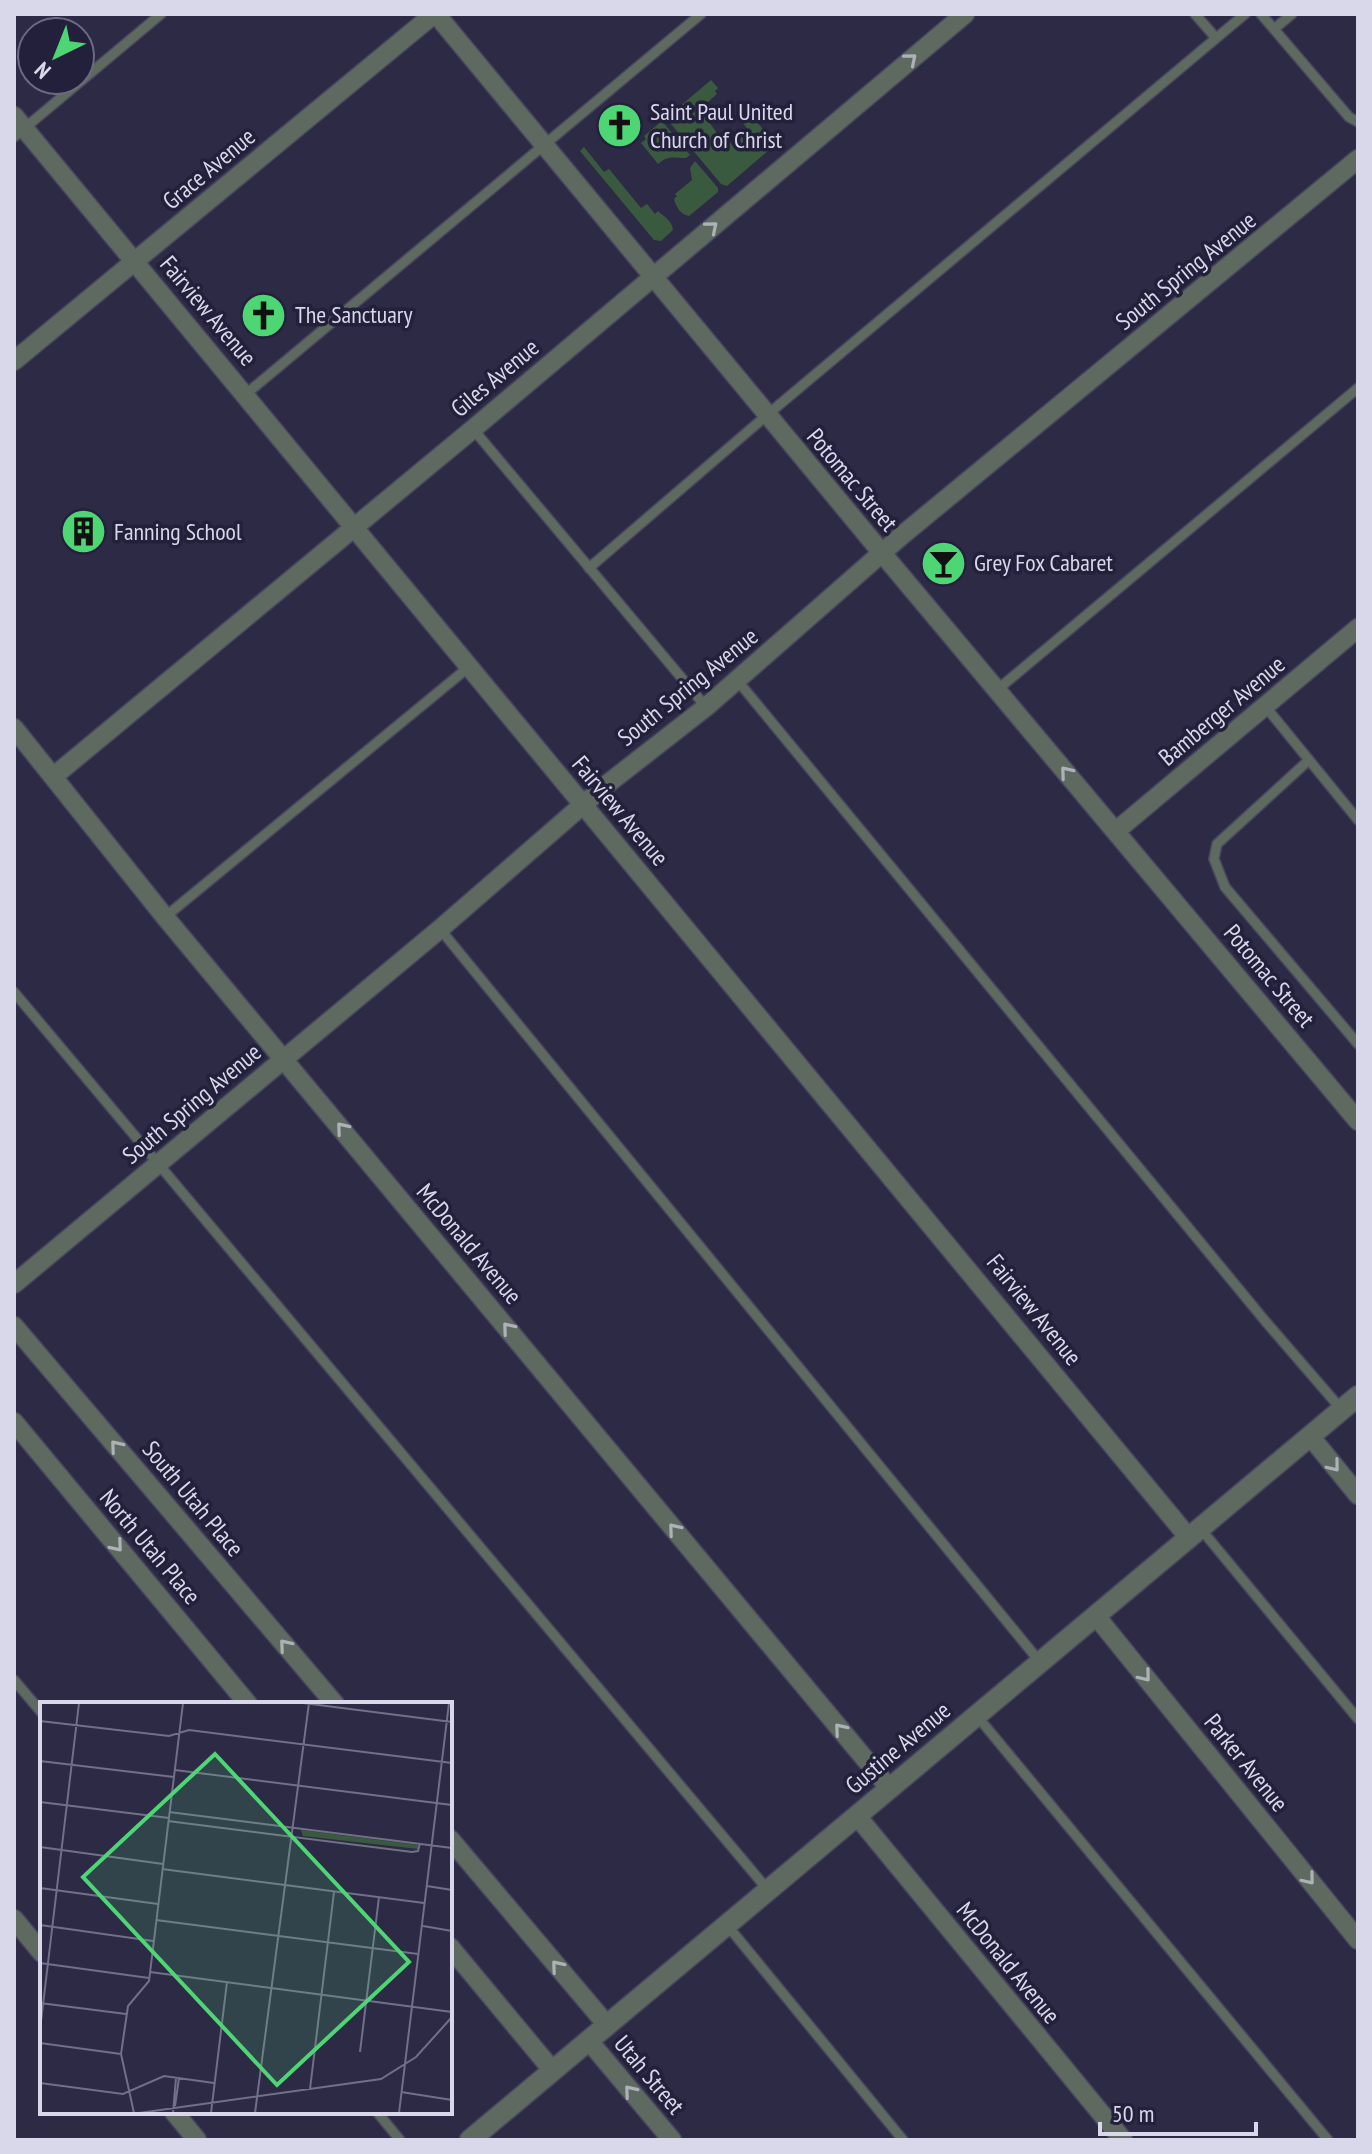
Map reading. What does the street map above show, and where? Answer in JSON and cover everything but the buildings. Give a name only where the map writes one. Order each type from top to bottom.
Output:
[{"type":"street","name":"Potomac Street","points":[[435,14],[1358,1121]]},
{"type":"street","name":"Grace Avenue","points":[[14,361],[435,14]]},
{"type":"street","name":"Giles Avenue","points":[[54,776],[473,429],[965,14]]},
{"type":"street","name":"Fairview Avenue","points":[[17,127],[136,261],[582,805],[1195,1533]]},
{"type":"street","name":"South Spring Avenue","points":[[14,1284],[440,929],[582,805],[706,707],[882,553],[1358,159]]},
{"type":"street","name":"Bamberger Avenue","points":[[1116,831],[1358,628]]},
{"type":"street","name":"McDonald Avenue","points":[[14,728],[165,917],[890,1789]]},
{"type":"street","name":"South Utah Place","points":[[14,1326],[333,1702]]},
{"type":"street","name":"Gustine Avenue","points":[[470,2140],[1358,1396]]},
{"type":"street","name":"North Utah Place","points":[[14,1422],[246,1702]]},
{"type":"street","points":[[1310,1436],[1358,1495]]},
{"type":"street","name":"Parker Avenue","points":[[1096,1616],[1358,1940]]},
{"type":"street","name":"McDonald Avenue","points":[[857,1816],[1123,2140]]},
{"type":"street","points":[[452,1841],[607,2025]]},
{"type":"street","points":[[14,1919],[40,1951]]},
{"type":"street","points":[[452,1949],[553,2071]]},
{"type":"street","name":"Utah Street","points":[[589,2041],[672,2140]]},
{"type":"street","points":[[176,2114],[197,2140]]},
{"type":"lane","points":[[17,127],[161,14]]},
{"type":"lane","points":[[246,394],[701,14]]},
{"type":"lane","points":[[1195,14],[1216,38]]},
{"type":"lane","points":[[589,568],[1245,14]]},
{"type":"lane","points":[[1261,14],[1349,117],[1358,122]]},
{"type":"lane","points":[[1274,29],[1292,14]]},
{"type":"lane","points":[[997,690],[1358,388]]},
{"type":"lane","points":[[473,429],[706,707]]},
{"type":"lane","points":[[165,917],[470,666]]},
{"type":"lane","points":[[737,680],[1342,1410]]},
{"type":"lane","points":[[1265,706],[1358,820]]},
{"type":"lane","points":[[1309,760],[1217,844],[1214,859],[1225,887],[1358,1044]]},
{"type":"lane","points":[[440,929],[1040,1662]]},
{"type":"lane","points":[[14,992],[768,1890]]},
{"type":"lane","points":[[1195,1533],[1358,1719]]},
{"type":"lane","points":[[14,1680],[40,1711]]},
{"type":"lane","points":[[977,1716],[1328,2140]]},
{"type":"lane","points":[[727,1925],[903,2140]]},
{"type":"lane","points":[[379,2114],[400,2140]]},
{"type":"green space","points":[[711,80],[718,88],[715,91],[717,94],[700,109],[721,139],[725,137],[732,145],[749,131],[743,123],[749,113],[776,144],[727,186],[721,184],[666,118]]},
{"type":"green space","points":[[662,121],[690,155],[686,158],[668,158],[658,164],[641,143],[646,139],[644,136]]},
{"type":"green space","points":[[584,147],[604,172],[609,169],[641,208],[647,204],[655,214],[658,211],[669,221],[673,230],[661,241],[654,240],[580,151]]},
{"type":"green space","points":[[695,161],[718,192],[689,216],[679,210],[674,199],[675,194],[692,180],[690,168]]},
{"type":"place","name":"Saint Paul United Church of Christ","points":[[619,126]]},
{"type":"place","name":"The Sanctuary","points":[[264,315]]},
{"type":"place","name":"Fanning School","points":[[83,532]]},
{"type":"place","name":"Grey Fox Cabaret","points":[[943,563]]}]
